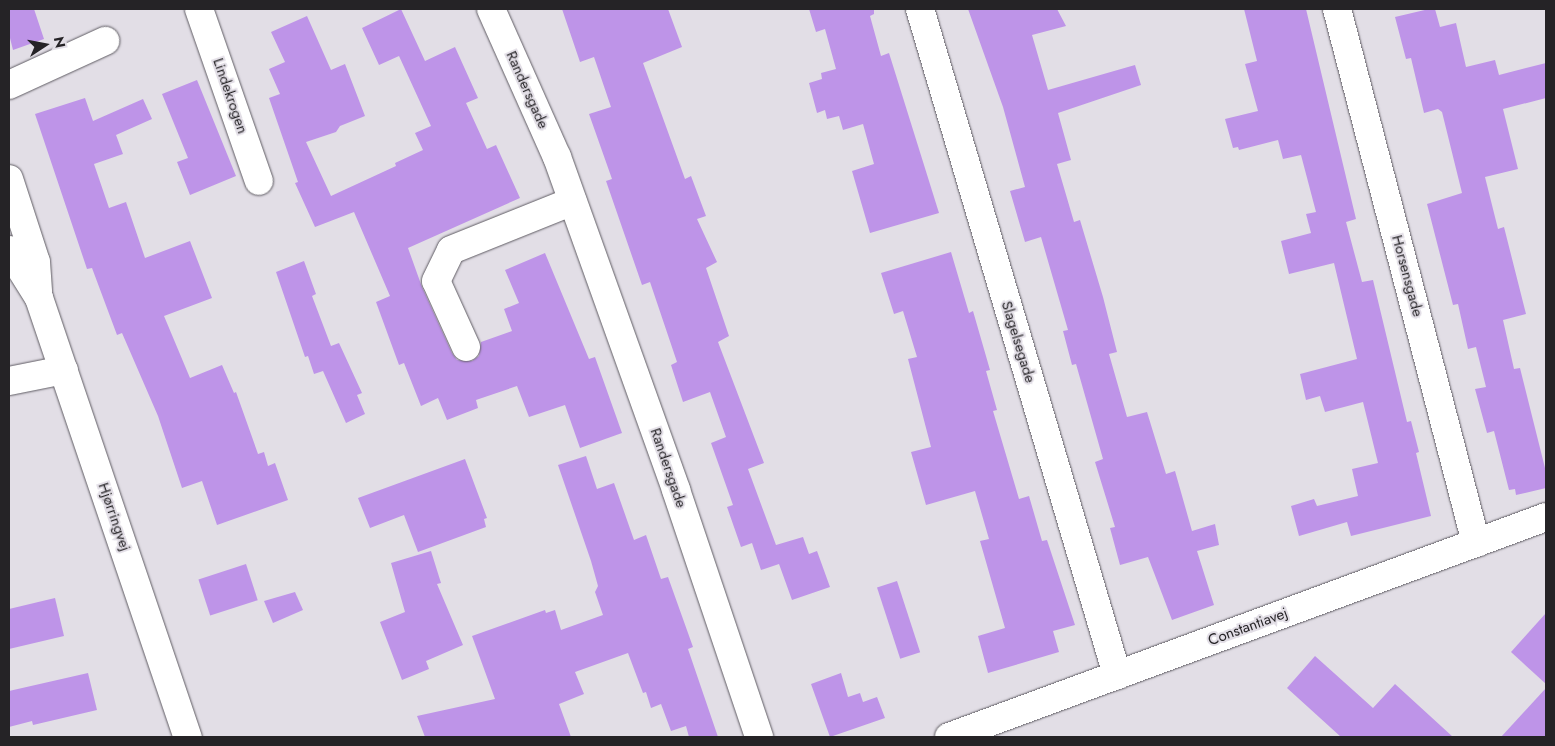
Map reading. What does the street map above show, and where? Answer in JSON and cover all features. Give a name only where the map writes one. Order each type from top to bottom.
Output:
[{"type":"street","name":"Lindekrogen","points":[[201,9],[259,181]]},
{"type":"street","name":"Randersgade","points":[[491,9],[573,201],[676,490],[759,737]]},
{"type":"street","name":"Slagelsegade","points":[[920,9],[1117,675]]},
{"type":"street","name":"Horsensgade","points":[[1337,9],[1476,543]]},
{"type":"street","points":[[9,85],[105,41]]},
{"type":"street","name":"Hjørringvej","points":[[9,179],[36,262],[39,298]]},
{"type":"street","points":[[466,347],[436,281],[451,250],[573,201]]},
{"type":"street","name":"Hjørringvej","points":[[9,250],[39,298],[186,737]]},
{"type":"street","points":[[9,381],[64,370]]},
{"type":"street","name":"Constantiavej","points":[[949,737],[1546,517]]},
{"type":"building","points":[[9,9],[34,9],[44,39],[13,50],[9,34]]},
{"type":"building","points":[[401,9],[425,61],[455,47],[478,98],[466,103],[487,149],[496,145],[520,198],[408,248],[422,287],[452,353],[457,360],[472,361],[479,356],[481,342],[512,331],[504,309],[519,303],[505,270],[545,253],[589,359],[595,357],[622,433],[580,448],[565,405],[529,417],[517,386],[476,400],[478,408],[447,420],[438,398],[421,406],[404,363],[399,365],[376,302],[390,296],[354,212],[315,227],[295,183],[298,182],[269,98],[280,94],[269,69],[285,62],[271,32],[307,16],[331,70],[345,64],[365,116],[340,126],[336,132],[306,142],[331,196],[396,166],[395,163],[423,150],[415,133],[431,126],[399,56],[379,65],[362,28]]},
{"type":"building","points":[[562,9],[668,9],[682,47],[643,63],[685,179],[691,176],[706,216],[697,219],[717,262],[706,268],[729,336],[718,342],[764,463],[748,469],[776,545],[803,537],[809,554],[817,551],[830,587],[792,600],[779,564],[761,570],[752,543],[741,547],[727,507],[733,505],[711,443],[726,437],[710,392],[683,402],[671,365],[677,362],[650,282],[642,285],[606,181],[612,179],[589,114],[611,107],[594,57],[580,62]]},
{"type":"building","points":[[809,9],[874,9],[874,14],[870,16],[881,56],[889,53],[939,213],[870,233],[852,171],[874,164],[863,124],[843,130],[839,116],[827,119],[825,110],[817,113],[809,83],[822,79],[821,73],[836,69],[825,29],[816,32]]},
{"type":"building","points":[[968,9],[1057,9],[1066,26],[1032,35],[1048,90],[1135,65],[1141,85],[1058,113],[1071,160],[1057,164],[1074,222],[1080,220],[1103,297],[1117,352],[1109,354],[1127,417],[1147,412],[1166,474],[1175,471],[1192,531],[1215,524],[1219,545],[1197,551],[1214,605],[1172,620],[1148,557],[1120,565],[1110,528],[1115,527],[1095,462],[1103,459],[1076,364],[1072,365],[1063,331],[1068,330],[1041,237],[1025,242],[1010,191],[1025,187],[1003,107]]},
{"type":"building","points":[[1244,9],[1306,9],[1356,219],[1346,222],[1362,282],[1373,280],[1407,422],[1411,421],[1419,452],[1416,453],[1431,516],[1351,536],[1347,522],[1299,536],[1291,506],[1314,499],[1317,506],[1358,496],[1352,469],[1378,463],[1363,402],[1325,412],[1320,396],[1306,400],[1300,374],[1357,359],[1334,263],[1289,274],[1281,241],[1311,233],[1306,214],[1316,212],[1301,155],[1283,159],[1278,140],[1239,150],[1238,147],[1233,148],[1225,119],[1258,111],[1245,64],[1257,61]]},
{"type":"building","points":[[1435,9],[1440,27],[1456,23],[1466,67],[1495,60],[1499,75],[1546,63],[1546,98],[1503,109],[1518,169],[1485,177],[1498,229],[1504,227],[1526,314],[1503,320],[1514,369],[1520,368],[1546,472],[1546,488],[1516,495],[1515,489],[1509,490],[1494,431],[1487,433],[1475,389],[1486,387],[1476,347],[1468,349],[1458,304],[1453,305],[1427,204],[1462,193],[1442,112],[1438,109],[1424,113],[1411,58],[1406,59],[1395,17]]},
{"type":"building","points":[[197,80],[236,176],[190,195],[177,162],[188,158],[162,94]]},
{"type":"building","points":[[85,98],[93,121],[143,99],[152,119],[116,135],[123,154],[94,164],[109,208],[126,202],[145,258],[190,241],[212,298],[164,316],[190,378],[222,365],[234,393],[236,392],[258,454],[264,452],[268,466],[275,463],[288,500],[217,525],[202,481],[182,488],[158,416],[122,333],[117,335],[92,268],[87,269],[35,114]]},
{"type":"building","points":[[951,252],[969,313],[973,311],[990,370],[986,371],[997,410],[993,411],[1019,499],[1029,496],[1042,541],[1047,540],[1075,625],[1053,631],[1059,652],[988,673],[978,636],[1005,628],[980,541],[989,539],[975,491],[926,505],[911,452],[931,447],[908,359],[917,357],[903,311],[894,314],[881,273]]},
{"type":"building","points":[[304,261],[316,294],[312,296],[331,346],[339,343],[362,393],[357,395],[365,414],[346,423],[323,371],[314,374],[308,356],[305,357],[276,272]]},
{"type":"building","points":[[586,456],[597,489],[614,483],[634,540],[646,535],[661,579],[668,577],[693,647],[688,649],[718,737],[689,737],[686,726],[671,731],[661,704],[651,708],[646,692],[643,693],[628,653],[575,672],[584,694],[559,704],[571,737],[425,737],[417,716],[495,699],[472,636],[545,610],[546,613],[555,610],[561,630],[603,615],[595,592],[598,586],[591,561],[558,465]]},
{"type":"building","points":[[465,459],[487,518],[484,519],[486,527],[418,552],[404,515],[370,528],[358,498]]},
{"type":"building","points":[[431,551],[441,583],[437,584],[463,645],[426,661],[429,669],[402,680],[380,622],[405,612],[391,563]]},
{"type":"building","points":[[246,564],[258,600],[210,616],[198,579]]},
{"type":"building","points":[[897,581],[920,652],[900,659],[877,587]]},
{"type":"building","points":[[295,592],[303,610],[273,623],[264,601]]},
{"type":"building","points":[[55,598],[64,636],[9,649],[9,609]]},
{"type":"building","points":[[1546,613],[1546,684],[1511,652]]},
{"type":"building","points":[[1315,656],[1373,708],[1395,684],[1453,737],[1341,737],[1287,688]]},
{"type":"building","points":[[88,673],[97,710],[33,725],[32,721],[9,727],[9,691]]},
{"type":"building","points":[[841,673],[848,697],[860,693],[863,702],[877,697],[885,718],[830,737],[811,684]]},
{"type":"building","points":[[1546,688],[1546,737],[1501,737]]}]
